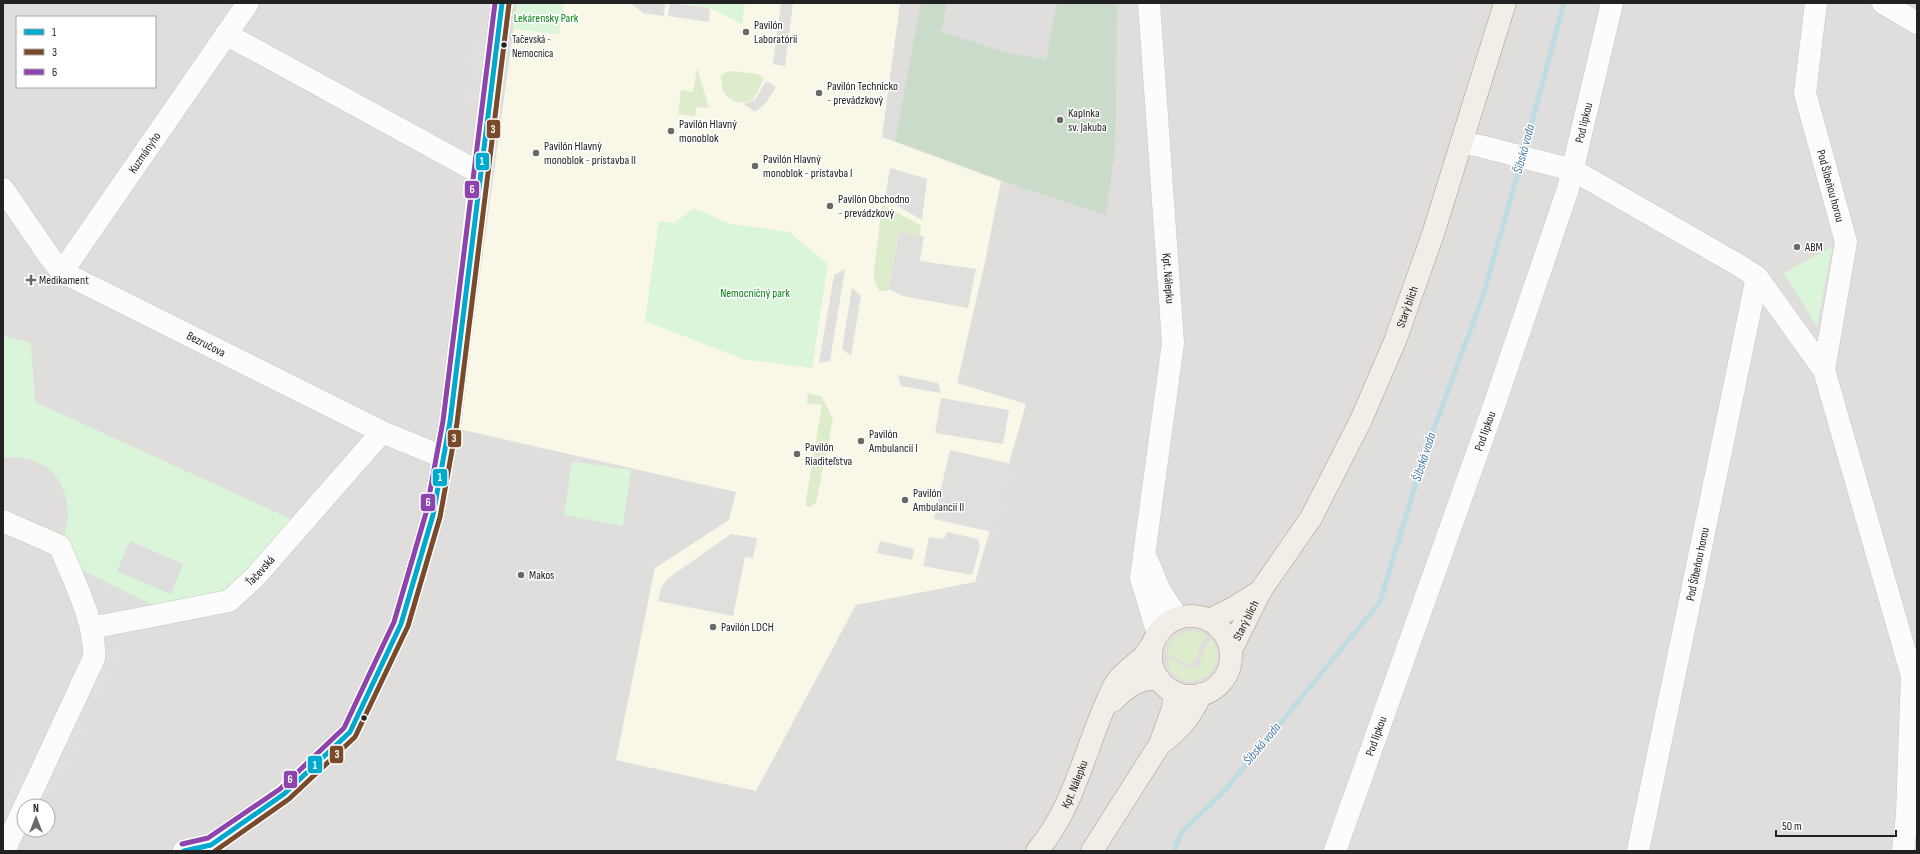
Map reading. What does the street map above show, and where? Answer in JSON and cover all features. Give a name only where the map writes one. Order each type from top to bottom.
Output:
[{"type":"main road","name":"Starý blich","points":[[1231,650],[1261,590],[1311,518],[1361,420],[1398,334],[1433,234],[1505,3]]},
{"type":"main road","name":"Starý blich","points":[[1209,620],[1233,608],[1261,590]]},
{"type":"main road","points":[[1092,851],[1160,744],[1173,708],[1167,685],[1153,667],[1152,655],[1156,638],[1164,627],[1178,618],[1199,617],[1209,620],[1219,627],[1227,638],[1231,650],[1231,662],[1227,673],[1221,682],[1212,690],[1192,696],[1167,685]]},
{"type":"main road","name":"Kpt. Nálepku","points":[[1037,851],[1058,817],[1077,779],[1112,689],[1126,670],[1144,656],[1156,638]]},
{"type":"main road","name":"Kpt. Nálepku","points":[[1103,712],[1123,690],[1138,682],[1149,678],[1167,685]]},
{"type":"main road","points":[[1160,744],[1180,728],[1194,711],[1202,694]]},
{"type":"street","name":"Kuzmányho","points":[[62,272],[248,3]]},
{"type":"street","points":[[184,851],[211,845],[284,794],[350,732],[401,624],[433,516],[450,422],[502,3]]},
{"type":"street","name":"Kpt. Nálepku","points":[[1149,3],[1173,343],[1141,578],[1156,638]]},
{"type":"street","name":"Pod lipkou","points":[[1335,851],[1495,403],[1568,189],[1612,3]]},
{"type":"street","name":"Pod Šibeňou horou","points":[[1816,3],[1805,93],[1846,242],[1824,370]]},
{"type":"street","points":[[1883,3],[1917,23]]},
{"type":"street","points":[[226,34],[480,172]]},
{"type":"street","name":"Pod Šibeňou horou","points":[[1462,143],[1496,150],[1573,170],[1757,277],[1824,370],[1912,676],[1907,814],[1903,851]]},
{"type":"street","name":"Bezručova","points":[[3,189],[46,252],[62,272],[382,432],[443,457]]},
{"type":"street","name":"Pod Šibeňou horou","points":[[1638,851],[1757,277]]},
{"type":"street","name":"Ťačevská","points":[[92,628],[229,601],[255,577],[382,432]]},
{"type":"street","points":[[3,521],[60,546],[92,628],[95,644],[94,658],[29,798]]},
{"type":"street","name":"Kpt. Nálepku","points":[[1144,551],[1160,591],[1178,618]]},
{"type":"street","points":[[4,851],[16,826]]},
{"type":"shaded area","points":[[3,3],[1917,3],[1917,851],[3,851]]},
{"type":"shaded area","points":[[517,3],[900,3],[882,137],[1001,181],[985,262],[957,383],[1026,404],[975,582],[856,605],[756,791],[616,760],[655,568],[729,520],[736,492],[459,429]]},
{"type":"shaded area","points":[[631,3],[665,3],[664,16],[643,13]]},
{"type":"shaded area","points":[[670,3],[710,8],[709,22],[668,16]]},
{"type":"shaded area","points":[[781,3],[793,3],[785,66],[773,64]]},
{"type":"shaded area","points":[[476,23],[489,24],[478,98],[465,96]]},
{"type":"shaded area","points":[[766,81],[776,87],[766,103],[755,112],[744,104],[755,100]]},
{"type":"shaded area","points":[[890,168],[927,179],[922,220],[885,199]]},
{"type":"shaded area","points":[[899,232],[924,236],[920,261],[976,269],[968,308],[903,296],[889,289]]},
{"type":"shaded area","points":[[845,269],[830,361],[819,363],[834,275]]},
{"type":"shaded area","points":[[852,288],[861,296],[851,356],[842,349]]},
{"type":"shaded area","points":[[898,375],[938,383],[941,393],[901,386]]},
{"type":"shaded area","points":[[941,398],[1009,410],[1003,444],[935,433]]},
{"type":"shaded area","points":[[950,450],[1012,464],[996,533],[934,519]]},
{"type":"shaded area","points":[[947,532],[978,539],[980,546],[972,575],[923,566],[929,537],[944,539]]},
{"type":"shaded area","points":[[731,534],[757,538],[753,558],[745,557],[733,616],[658,601],[661,588],[667,579]]},
{"type":"shaded area","points":[[880,541],[914,549],[912,560],[877,553]]},
{"type":"shaded area","points":[[102,649],[115,654],[52,798],[16,798],[16,820],[3,813],[3,806],[28,764],[34,764]]},
{"type":"green space","name":"Lekárensky Park","points":[[517,3],[564,3],[559,34],[513,29]]},
{"type":"green space","points":[[677,3],[745,3],[742,24],[710,8]]},
{"type":"green space","points":[[921,3],[947,3],[941,32],[1005,52],[1046,60],[1057,3],[1117,3],[1116,119],[1114,155],[1106,215],[1022,188],[895,141]]},
{"type":"green space","points":[[697,68],[709,108],[697,107],[695,116],[678,114],[681,90],[693,92]]},
{"type":"green space","points":[[733,71],[757,74],[764,78],[751,101],[742,103],[734,101],[724,92],[721,76],[726,72]]},
{"type":"green space","points":[[882,205],[921,225],[920,236],[899,232],[889,289],[887,291],[879,291],[874,279]]},
{"type":"green space","name":"Nemocničný park","points":[[694,208],[730,224],[789,232],[828,264],[812,368],[743,359],[645,321],[659,221],[674,223]]},
{"type":"green space","points":[[1832,247],[1817,327],[1784,273]]},
{"type":"green space","points":[[3,336],[31,343],[35,402],[302,524],[229,601],[169,613],[66,562],[60,546],[66,529],[68,512],[66,497],[60,482],[51,471],[38,462],[22,458],[3,458]]},
{"type":"green space","points":[[808,393],[822,397],[833,419],[816,503],[810,507],[805,506],[822,405],[807,403]]},
{"type":"green space","points":[[572,461],[631,470],[623,526],[564,515]]},
{"type":"green space","points":[[1188,631],[1197,631],[1207,636],[1200,645],[1197,658],[1193,663],[1185,663],[1167,653],[1172,641],[1180,634]]},
{"type":"green space","points":[[1212,640],[1216,648],[1217,656],[1212,669],[1208,674],[1194,681],[1185,682],[1173,673],[1169,667],[1169,659],[1173,659],[1187,668],[1198,666],[1207,644]]},
{"type":"pier","points":[[130,541],[183,564],[171,594],[117,571]]},
{"type":"waterway","name":"Šibská voda","points":[[1524,152],[1564,3]]},
{"type":"waterway","name":"Šibská voda","points":[[1174,851],[1181,833],[1226,789],[1380,602],[1425,453],[1483,296],[1521,162]]},
{"type":"transit line","name":"6","points":[[182,844],[208,838],[280,789],[344,728],[394,622],[426,513],[443,421],[495,3]]},
{"type":"transit line","name":"1","points":[[184,851],[211,845],[284,794],[350,732],[401,624],[433,515],[450,422],[502,3]]},
{"type":"transit line","name":"3","points":[[215,851],[289,799],[355,737],[408,626],[440,517],[457,423],[509,4]]},
{"type":"place","name":"Pavilón Laboratórií","points":[[746,32]]},
{"type":"place","name":"Tačevská - Nemocnica","points":[[504,45]]},
{"type":"place","name":"Pavilón Technicko - prevádzkový","points":[[819,93]]},
{"type":"place","name":"Kaplnka sv. Jakuba","points":[[1060,120]]},
{"type":"place","name":"Pavilón Hlavný monoblok","points":[[671,131]]},
{"type":"place","name":"Pavilón Hlavný monoblok - prístavba II","points":[[536,153]]},
{"type":"place","name":"Pavilón Hlavný monoblok - prístavba I","points":[[755,166]]},
{"type":"place","name":"Pavilón Obchodno - prevádzkový","points":[[830,206]]},
{"type":"place","name":"ABM","points":[[1797,247]]},
{"type":"place","name":"Medikament","points":[[31,280]]},
{"type":"place","name":"Pavilón Ambulancií I","points":[[861,441]]},
{"type":"place","name":"Pavilón Riaditeľstva","points":[[797,454]]},
{"type":"place","name":"Pavilón Ambulancií II","points":[[905,500]]},
{"type":"place","name":"Makos","points":[[521,575]]},
{"type":"place","name":"Pavilón LDCH","points":[[713,627]]}]
